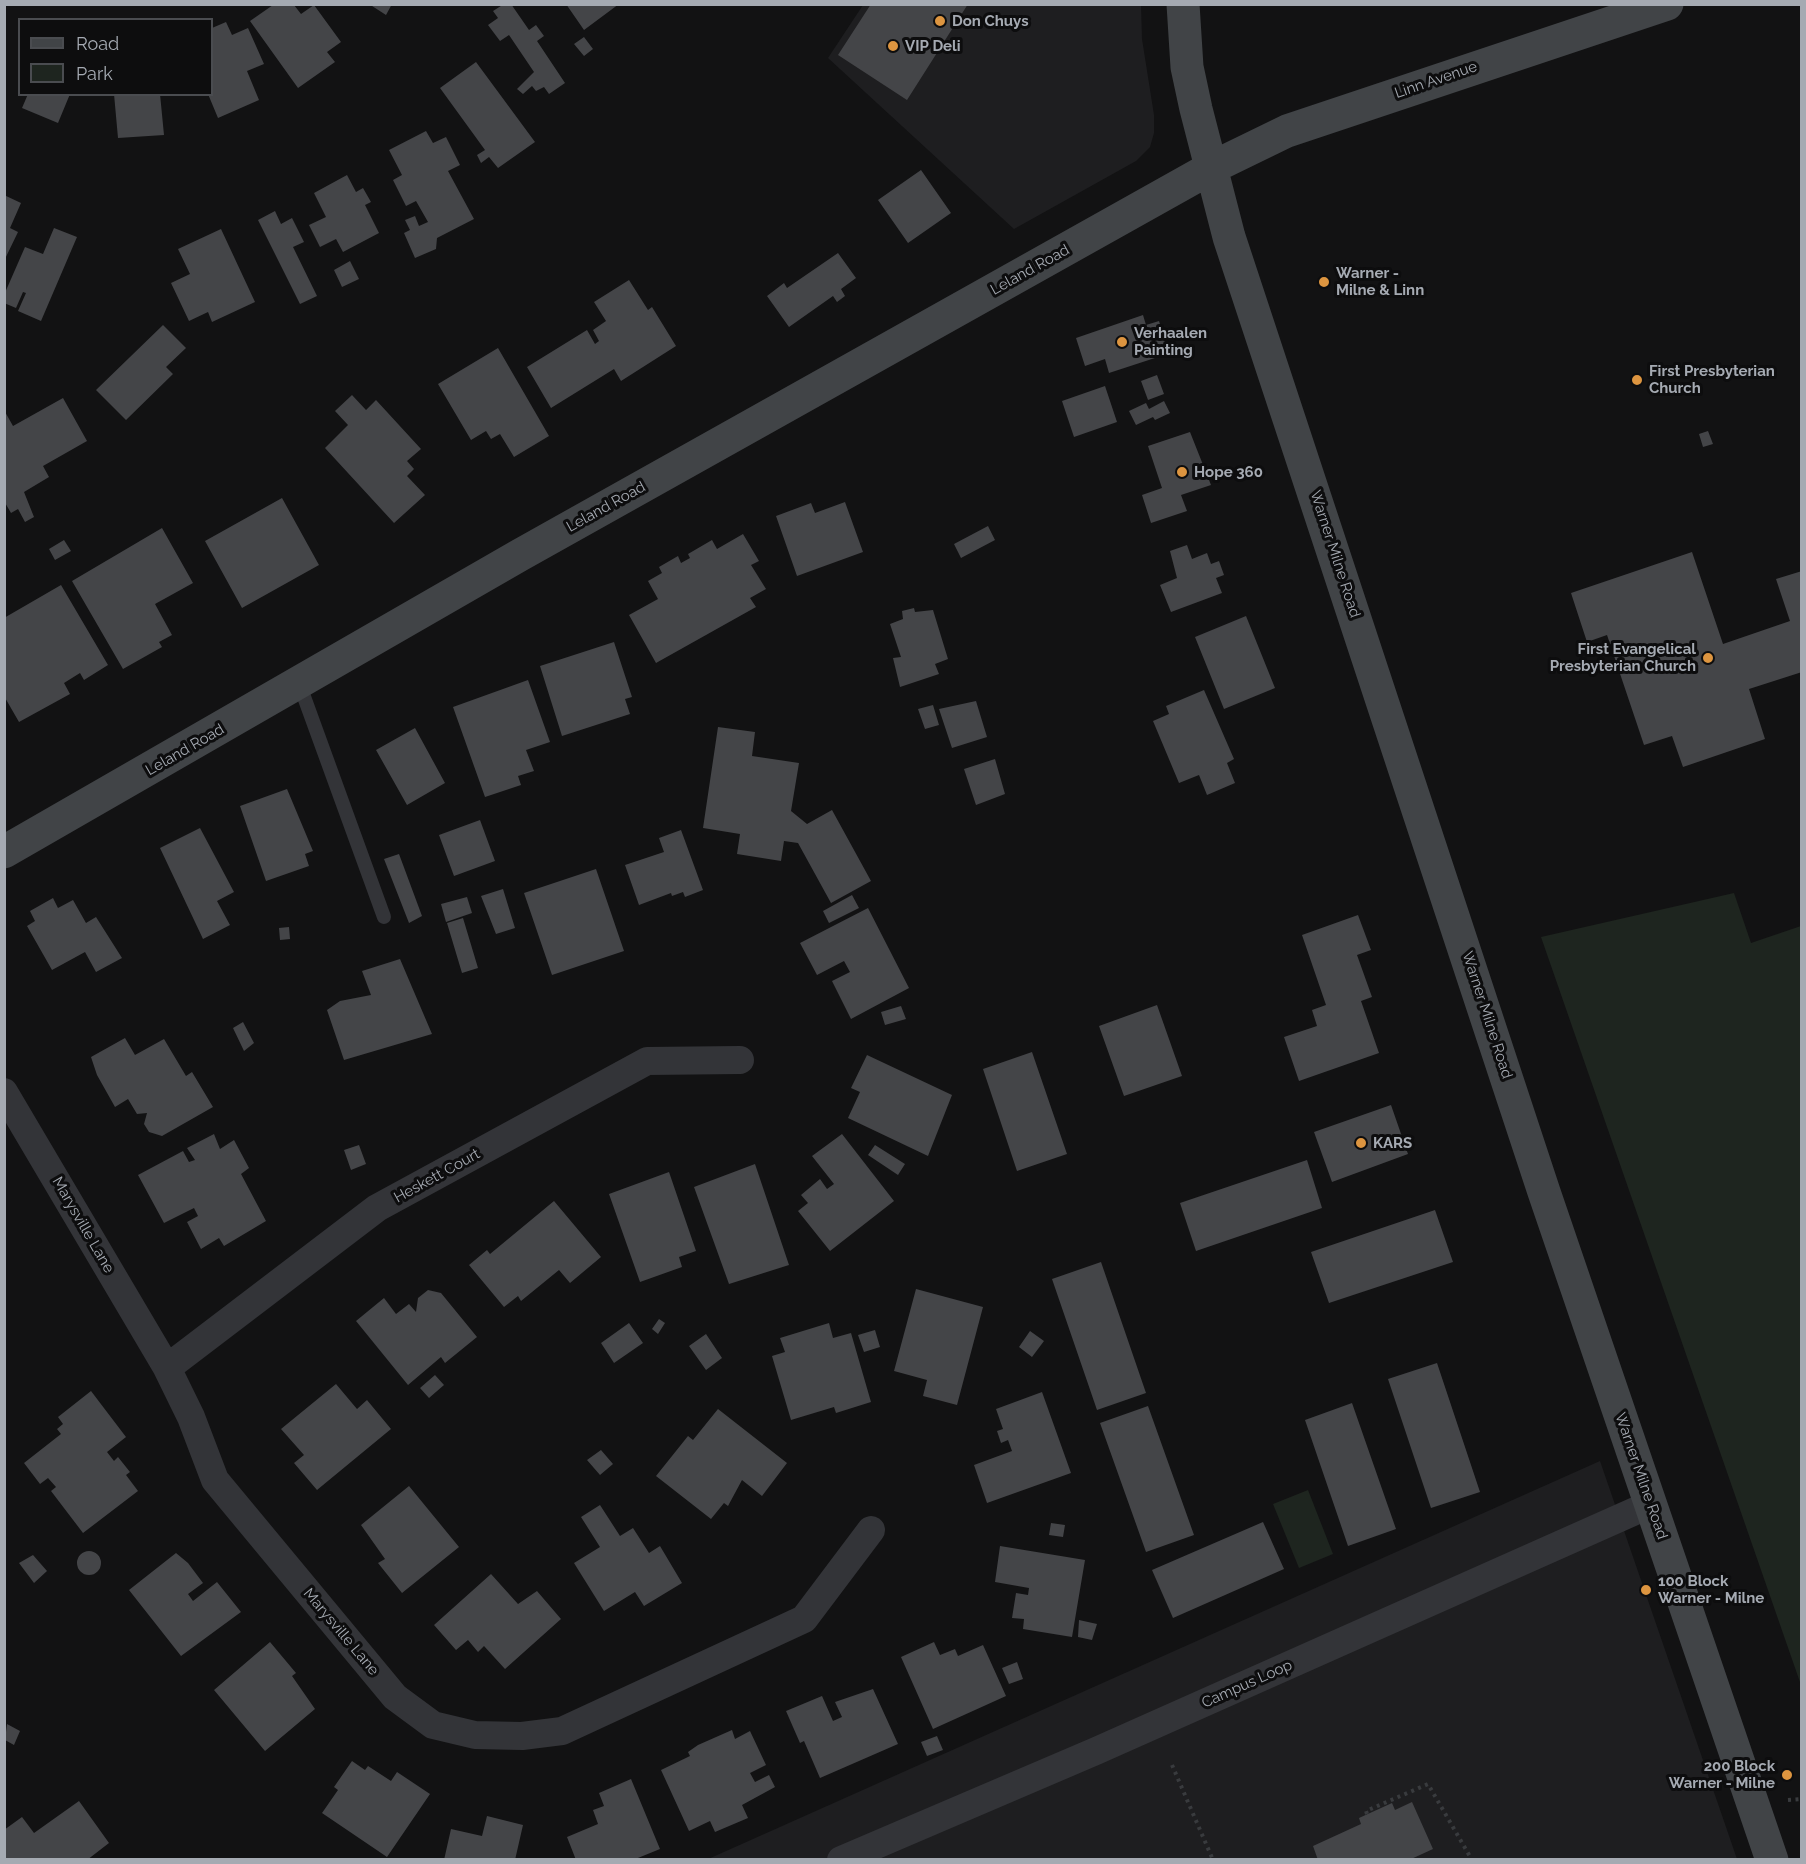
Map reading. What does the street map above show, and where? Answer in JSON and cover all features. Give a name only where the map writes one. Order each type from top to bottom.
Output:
[{"type":"main road","name":"Warner Milne Road","points":[[1183,4],[1187,67],[1236,259],[1544,1191],[1772,1860]]},
{"type":"main road","name":"Linn Avenue","points":[[1211,168],[1287,131],[1667,4]]},
{"type":"main road","name":"Leland Road","points":[[4,852],[520,555],[1211,168]]},
{"type":"street","name":"Heskett Court","points":[[167,1368],[377,1208],[647,1061],[740,1060]]},
{"type":"street","name":"Marysville Lane","points":[[4,1092],[167,1368],[191,1417],[215,1480],[395,1697],[433,1725],[475,1735],[522,1736],[562,1731],[804,1619],[871,1530]]},
{"type":"street","name":"Campus Loop","points":[[841,1860],[1107,1747],[1651,1504]]},
{"type":"lane","points":[[299,683],[384,918]]},
{"type":"path","points":[[1172,1765],[1213,1860]]},
{"type":"path","points":[[1367,1814],[1366,1811],[1428,1784],[1472,1860]]},
{"type":"path","points":[[1787,1800],[1802,1799]]},
{"type":"shaded area","points":[[863,5],[1141,5],[1142,39],[1154,115],[1154,133],[1150,147],[1136,161],[1014,229],[828,58]]},
{"type":"shaded area","points":[[1600,1461],[1737,1859],[706,1860]]},
{"type":"green space","points":[[1734,893],[1751,943],[1801,926],[1801,1685],[1541,937]]},
{"type":"green space","points":[[1308,1490],[1333,1554],[1299,1568],[1273,1504]]},
{"type":"building","points":[[369,4],[392,4],[386,15]]},
{"type":"building","points":[[504,4],[511,4],[529,30],[536,25],[544,36],[537,41],[565,83],[549,94],[544,87],[536,91],[532,86],[523,94],[517,89],[534,72],[509,35],[500,41],[488,25],[498,18],[493,11]]},
{"type":"building","points":[[566,4],[619,4],[584,30]]},
{"type":"building","name":"VIP Deli","points":[[871,4],[968,4],[907,100],[838,55]]},
{"type":"building","points":[[273,5],[294,5],[301,14],[314,5],[341,42],[327,52],[335,62],[298,88],[250,21]]},
{"type":"building","points":[[226,22],[232,35],[248,28],[264,64],[247,71],[259,100],[218,118],[209,96],[213,96],[213,28]]},
{"type":"building","points":[[584,37],[593,49],[584,56],[574,44]]},
{"type":"building","points":[[476,62],[535,142],[498,168],[489,157],[481,163],[477,155],[485,150],[440,88]]},
{"type":"building","points":[[27,96],[69,96],[58,123],[22,108]]},
{"type":"building","points":[[114,96],[160,96],[164,135],[118,138]]},
{"type":"building","points":[[426,131],[433,143],[446,137],[460,165],[448,171],[474,219],[437,238],[436,249],[415,258],[404,233],[410,230],[405,220],[415,216],[419,226],[428,222],[416,201],[406,206],[393,180],[402,175],[389,150]]},
{"type":"building","points":[[921,170],[951,213],[908,243],[878,200]]},
{"type":"building","points":[[347,175],[356,192],[363,188],[371,202],[365,205],[379,233],[343,252],[336,239],[320,247],[309,225],[326,217],[314,193]]},
{"type":"building","points":[[4,195],[21,203],[10,228],[18,232],[4,261]]},
{"type":"building","points":[[275,211],[281,224],[292,218],[304,242],[293,247],[317,296],[300,304],[258,220]]},
{"type":"building","points":[[54,228],[77,237],[41,321],[18,311],[26,293],[23,292],[16,308],[4,303],[4,295],[25,247],[43,254]]},
{"type":"building","points":[[221,229],[255,302],[212,322],[208,312],[189,321],[171,283],[190,274],[178,249]]},
{"type":"building","points":[[838,253],[856,278],[841,289],[845,296],[837,302],[833,296],[789,327],[767,296],[784,283],[787,288]]},
{"type":"building","points":[[350,261],[359,279],[342,287],[334,270]]},
{"type":"building","points":[[629,280],[648,310],[652,307],[676,346],[621,381],[614,369],[551,408],[527,367],[587,330],[595,344],[599,341],[593,330],[606,321],[594,302]]},
{"type":"building","name":"Verhaalen Painting","points":[[1143,315],[1146,325],[1159,321],[1167,347],[1155,351],[1158,357],[1109,373],[1105,359],[1085,366],[1076,338]]},
{"type":"building","points":[[163,325],[186,348],[166,367],[173,374],[126,420],[96,390]]},
{"type":"building","points":[[498,348],[549,436],[514,457],[500,434],[491,439],[486,431],[471,440],[438,384]]},
{"type":"building","points":[[1157,375],[1164,394],[1148,400],[1141,381]]},
{"type":"building","points":[[1105,386],[1117,422],[1074,437],[1062,401]]},
{"type":"building","points":[[352,395],[366,410],[376,400],[421,449],[407,461],[414,469],[407,476],[425,495],[394,523],[325,448],[348,425],[335,411]]},
{"type":"building","points":[[63,398],[87,441],[43,466],[49,477],[24,492],[34,517],[25,522],[18,509],[11,513],[4,501],[4,410],[13,426]]},
{"type":"building","points":[[1164,401],[1170,413],[1155,420],[1153,417],[1136,425],[1129,411],[1146,403],[1149,409]]},
{"type":"building","points":[[1708,431],[1713,444],[1703,447],[1699,434]]},
{"type":"building","name":"Hope 360","points":[[1190,432],[1211,485],[1181,495],[1187,511],[1151,523],[1142,495],[1162,488],[1148,446]]},
{"type":"building","points":[[282,498],[319,565],[242,608],[205,541]]},
{"type":"building","points":[[845,502],[863,552],[797,576],[776,516],[811,503],[815,513]]},
{"type":"building","points":[[988,526],[995,540],[961,558],[954,544]]},
{"type":"building","points":[[162,528],[193,583],[155,604],[172,635],[159,642],[162,647],[123,669],[72,581]]},
{"type":"building","points":[[743,534],[759,561],[751,565],[766,589],[750,598],[756,607],[656,663],[629,615],[658,599],[648,581],[662,573],[659,567],[678,556],[681,563],[690,558],[688,554],[712,540],[717,549]]},
{"type":"building","points":[[64,540],[71,551],[55,560],[49,549]]},
{"type":"building","points":[[1187,545],[1192,559],[1207,553],[1211,564],[1219,561],[1224,575],[1216,578],[1222,593],[1171,612],[1160,585],[1177,578],[1170,551]]},
{"type":"building","name":"First Evangelical Presbyterian Church","points":[[1692,552],[1723,644],[1790,621],[1776,579],[1802,571],[1802,672],[1749,689],[1765,739],[1683,767],[1672,736],[1644,745],[1607,635],[1587,642],[1571,593]]},
{"type":"building","points":[[61,585],[108,665],[84,680],[80,673],[64,683],[70,694],[19,722],[4,696],[4,618]]},
{"type":"building","points":[[914,608],[915,612],[933,610],[948,659],[935,664],[939,674],[900,687],[893,658],[901,657],[890,624],[903,619],[902,611]]},
{"type":"building","points":[[1246,616],[1275,688],[1224,709],[1195,637]]},
{"type":"building","points":[[614,642],[632,697],[625,699],[630,714],[562,736],[540,666]]},
{"type":"building","points":[[528,680],[550,742],[526,750],[534,771],[518,776],[521,785],[485,797],[453,707]]},
{"type":"building","points":[[1204,690],[1234,759],[1227,763],[1235,783],[1207,795],[1199,775],[1179,783],[1153,721],[1169,714],[1166,706]]},
{"type":"building","points":[[976,701],[987,737],[952,748],[939,709]]},
{"type":"building","points":[[933,705],[939,725],[925,729],[918,709]]},
{"type":"building","points":[[718,727],[755,732],[752,756],[799,763],[791,811],[807,824],[832,810],[871,881],[831,903],[798,843],[784,841],[781,861],[737,854],[740,834],[703,828]]},
{"type":"building","points":[[415,728],[445,783],[407,805],[376,750]]},
{"type":"building","points":[[995,759],[1005,794],[976,805],[964,769]]},
{"type":"building","points":[[287,789],[313,851],[305,854],[309,866],[266,881],[240,806]]},
{"type":"building","points":[[480,820],[495,861],[454,876],[439,835]]},
{"type":"building","points":[[200,828],[234,892],[217,901],[230,925],[203,939],[160,848]]},
{"type":"building","points":[[681,830],[703,890],[685,897],[683,892],[672,896],[671,893],[639,905],[625,865],[664,852],[659,838]]},
{"type":"building","points":[[399,854],[422,916],[409,923],[384,859]]},
{"type":"building","points":[[596,869],[624,951],[552,975],[524,893]]},
{"type":"building","points":[[503,889],[515,928],[496,934],[481,896]]},
{"type":"building","points":[[852,895],[859,908],[829,923],[823,911]]},
{"type":"building","points":[[467,897],[472,913],[446,922],[441,904]]},
{"type":"building","points":[[53,898],[58,908],[73,900],[86,923],[96,917],[122,958],[96,972],[85,952],[52,970],[27,926],[35,921],[30,911]]},
{"type":"building","points":[[868,908],[909,988],[851,1019],[832,981],[850,972],[844,961],[817,975],[800,943]]},
{"type":"building","points":[[1358,915],[1371,950],[1357,955],[1372,997],[1361,1001],[1379,1053],[1299,1081],[1284,1037],[1317,1026],[1312,1010],[1326,1005],[1302,935]]},
{"type":"building","points":[[463,918],[478,968],[462,973],[447,923]]},
{"type":"building","points":[[289,927],[290,939],[280,940],[279,928]]},
{"type":"building","points":[[400,959],[432,1034],[344,1060],[327,1010],[340,1001],[371,995],[362,971]]},
{"type":"building","points":[[1157,1005],[1182,1076],[1124,1096],[1099,1026]]},
{"type":"building","points":[[901,1006],[906,1019],[885,1025],[881,1012]]},
{"type":"building","points":[[243,1022],[254,1043],[244,1051],[233,1028]]},
{"type":"building","points":[[125,1038],[135,1055],[164,1039],[186,1076],[192,1072],[213,1107],[162,1136],[149,1132],[144,1124],[147,1113],[137,1114],[128,1099],[115,1107],[97,1075],[91,1057]]},
{"type":"building","points":[[1032,1052],[1067,1154],[1017,1171],[983,1069]]},
{"type":"building","points":[[867,1055],[952,1095],[928,1156],[848,1118],[860,1092],[851,1088]]},
{"type":"building","name":"KARS","points":[[1391,1105],[1408,1154],[1332,1182],[1314,1132]]},
{"type":"building","points":[[214,1134],[220,1149],[234,1140],[249,1168],[241,1174],[266,1221],[224,1246],[219,1238],[201,1249],[187,1222],[198,1216],[194,1208],[164,1223],[138,1175],[183,1151],[189,1162],[195,1160],[187,1148]]},
{"type":"building","points":[[842,1134],[894,1201],[830,1251],[798,1211],[808,1203],[801,1195],[820,1179],[827,1189],[834,1184],[812,1156]]},
{"type":"building","points":[[359,1145],[366,1164],[351,1170],[344,1150]]},
{"type":"building","points":[[875,1145],[905,1164],[898,1175],[868,1155]]},
{"type":"building","points":[[1307,1160],[1322,1208],[1196,1251],[1180,1203]]},
{"type":"building","points":[[755,1164],[789,1265],[729,1284],[694,1187]]},
{"type":"building","points":[[669,1172],[696,1251],[679,1257],[682,1267],[640,1282],[609,1194]]},
{"type":"building","points":[[554,1201],[601,1257],[570,1283],[559,1270],[521,1301],[518,1296],[504,1307],[469,1265],[487,1250],[490,1254]]},
{"type":"building","points":[[1435,1210],[1453,1262],[1329,1303],[1311,1252]]},
{"type":"building","points":[[1101,1262],[1146,1393],[1097,1410],[1052,1279]]},
{"type":"building","points":[[916,1289],[983,1307],[957,1405],[923,1396],[927,1380],[894,1371]]},
{"type":"building","points":[[428,1290],[441,1293],[477,1337],[445,1363],[441,1357],[408,1385],[356,1321],[384,1298],[396,1314],[409,1304],[416,1312],[418,1298]]},
{"type":"building","points":[[659,1319],[665,1323],[658,1334],[652,1329]]},
{"type":"building","points":[[629,1323],[643,1343],[614,1363],[601,1343]]},
{"type":"building","points":[[829,1323],[833,1338],[851,1333],[871,1402],[836,1413],[834,1407],[791,1420],[772,1356],[785,1352],[780,1338]]},
{"type":"building","points":[[875,1330],[880,1347],[864,1352],[858,1335]]},
{"type":"building","points":[[1030,1331],[1044,1341],[1032,1357],[1019,1347]]},
{"type":"building","points":[[706,1334],[722,1358],[706,1370],[689,1346]]},
{"type":"building","points":[[1437,1363],[1480,1492],[1431,1508],[1388,1379]]},
{"type":"building","points":[[435,1375],[444,1385],[429,1398],[420,1388]]},
{"type":"building","points":[[336,1384],[357,1409],[367,1400],[391,1429],[317,1490],[294,1463],[304,1455],[281,1429]]},
{"type":"building","points":[[91,1391],[126,1437],[107,1452],[114,1461],[118,1457],[130,1472],[126,1475],[138,1491],[83,1533],[51,1491],[56,1487],[48,1478],[40,1484],[24,1463],[61,1434],[57,1429],[63,1424],[58,1417]]},
{"type":"building","points":[[1042,1392],[1071,1473],[987,1503],[974,1465],[1012,1451],[1008,1440],[1001,1443],[997,1431],[1003,1429],[996,1409]]},
{"type":"building","points":[[1352,1403],[1396,1529],[1348,1546],[1305,1420]]},
{"type":"building","points":[[1148,1406],[1194,1535],[1146,1552],[1100,1423]]},
{"type":"building","points":[[718,1409],[787,1463],[762,1496],[742,1480],[728,1506],[724,1503],[711,1519],[656,1476],[688,1436],[693,1440]]},
{"type":"building","points":[[601,1450],[613,1464],[600,1475],[587,1460]]},
{"type":"building","points":[[409,1486],[459,1547],[402,1593],[378,1563],[385,1559],[361,1525]]},
{"type":"building","points":[[600,1505],[620,1536],[633,1528],[649,1553],[660,1546],[682,1583],[644,1606],[635,1592],[604,1611],[574,1563],[600,1547],[581,1517]]},
{"type":"building","points":[[1263,1522],[1284,1569],[1173,1618],[1152,1570]]},
{"type":"building","points":[[1051,1523],[1065,1525],[1063,1537],[1049,1535]]},
{"type":"building","points":[[1000,1546],[1085,1560],[1072,1637],[1023,1629],[1024,1619],[1012,1618],[1016,1593],[1028,1595],[1029,1588],[995,1582]]},
{"type":"building","points":[[89,1551],[98,1554],[101,1563],[98,1572],[89,1575],[80,1572],[77,1563],[80,1554]]},
{"type":"building","points":[[176,1553],[188,1563],[203,1583],[188,1594],[193,1601],[217,1582],[241,1612],[181,1656],[129,1590]]},
{"type":"building","points":[[33,1555],[47,1571],[34,1583],[19,1563]]},
{"type":"building","points":[[491,1574],[518,1604],[537,1591],[561,1619],[505,1669],[484,1646],[478,1652],[468,1640],[456,1650],[434,1625]]},
{"type":"building","points":[[1079,1620],[1097,1624],[1092,1640],[1078,1637]]},
{"type":"building","points":[[270,1642],[296,1673],[292,1676],[315,1709],[265,1751],[214,1690]]},
{"type":"building","points":[[934,1642],[940,1655],[955,1649],[958,1656],[983,1645],[1006,1696],[933,1729],[901,1657]]},
{"type":"building","points":[[1017,1662],[1023,1679],[1009,1684],[1002,1668]]},
{"type":"building","points":[[873,1689],[898,1744],[820,1778],[804,1741],[800,1743],[786,1711],[822,1696],[833,1721],[842,1717],[835,1702]]},
{"type":"building","points":[[7,1724],[20,1731],[14,1745],[5,1740]]},
{"type":"building","points":[[732,1730],[735,1739],[750,1731],[766,1765],[750,1773],[755,1782],[769,1775],[775,1787],[742,1805],[748,1818],[715,1832],[710,1821],[689,1831],[661,1770],[690,1756],[688,1752],[698,1745]]},
{"type":"building","points":[[937,1736],[943,1750],[927,1756],[921,1742]]},
{"type":"building","points":[[352,1761],[365,1770],[368,1766],[391,1781],[397,1772],[430,1794],[387,1857],[322,1813],[338,1790],[334,1787]]},
{"type":"building","points":[[631,1779],[660,1849],[633,1860],[576,1860],[567,1837],[598,1824],[593,1810],[604,1806],[599,1793]]},
{"type":"building","points":[[79,1801],[109,1843],[87,1860],[4,1860],[4,1830],[22,1817],[34,1833]]},
{"type":"building","points":[[1412,1802],[1433,1849],[1409,1860],[1318,1860],[1313,1846],[1361,1824],[1359,1818],[1392,1803],[1395,1810]]},
{"type":"building","points":[[487,1816],[523,1825],[515,1860],[444,1860],[451,1829],[482,1836]]},
{"type":"place","name":"Don Chuys","points":[[940,21]]},
{"type":"place","name":"VIP Deli","points":[[893,46]]},
{"type":"place","name":"Warner - Milne & Linn","points":[[1324,282]]},
{"type":"place","name":"Verhaalen Painting","points":[[1122,342]]},
{"type":"place","name":"First Presbyterian Church","points":[[1637,380]]},
{"type":"place","name":"Hope 360","points":[[1182,472]]},
{"type":"place","name":"First Evangelical Presbyterian Church","points":[[1708,658]]},
{"type":"place","name":"KARS","points":[[1361,1143]]},
{"type":"place","name":"100 Block Warner - Milne","points":[[1646,1590]]},
{"type":"place","name":"200 Block Warner - Milne","points":[[1787,1775]]}]
